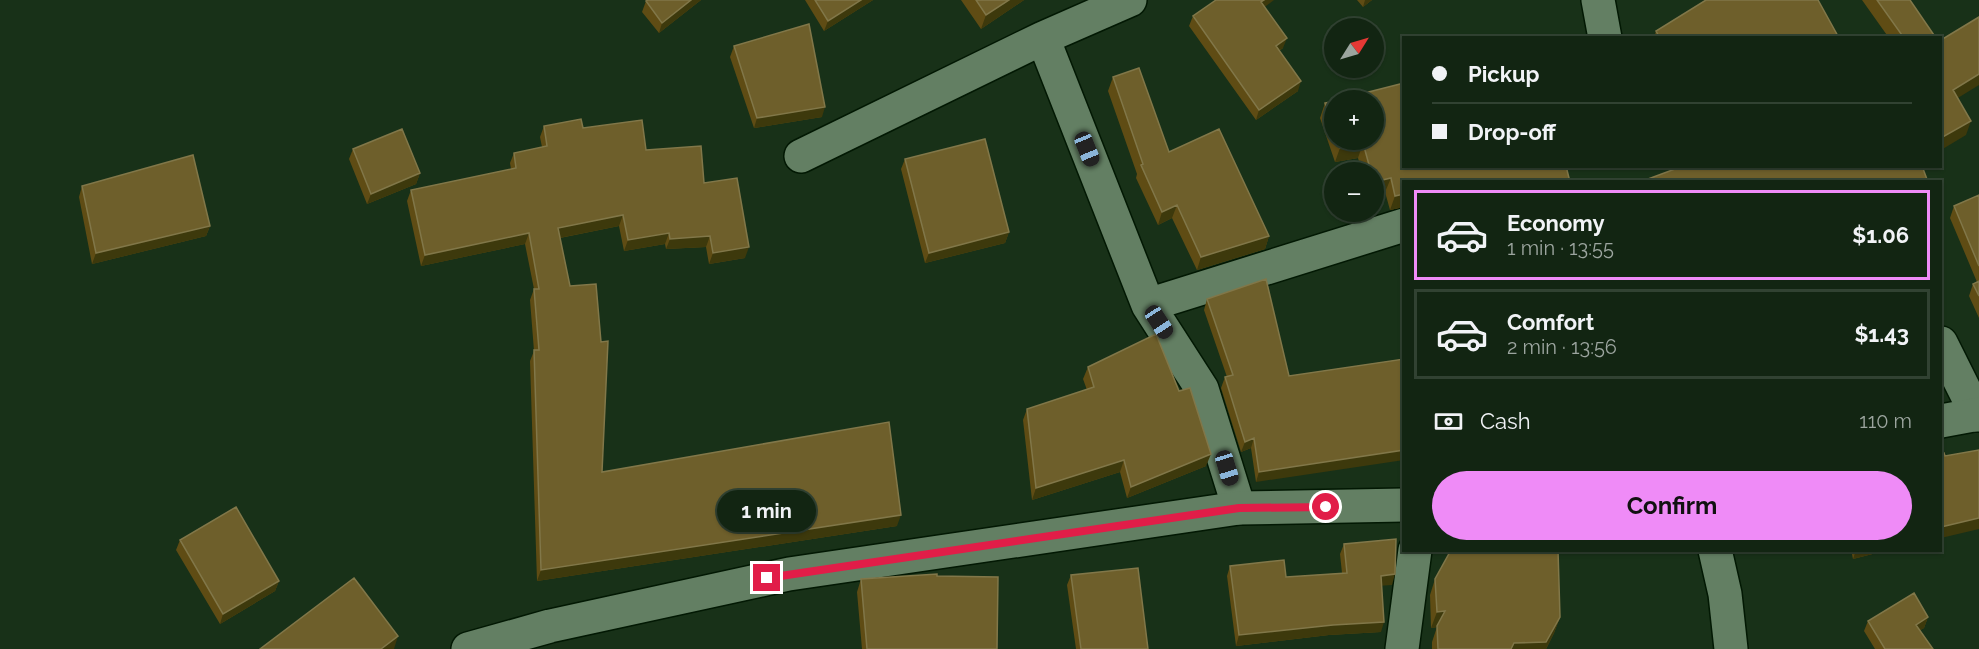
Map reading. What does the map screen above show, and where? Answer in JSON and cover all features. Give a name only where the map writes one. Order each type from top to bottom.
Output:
[{"type":"street","points":[[801,156],[1043,38],[1130,0]]},
{"type":"street","points":[[1598,0],[1605,36]]},
{"type":"street","points":[[1043,38],[1148,305],[1202,389],[1239,508]]},
{"type":"street","points":[[1148,305],[1402,226]]},
{"type":"street","points":[[1942,345],[1978,414],[1942,421]]},
{"type":"street","points":[[468,649],[550,626],[789,574],[1239,508],[1400,509]]},
{"type":"street","points":[[1402,649],[1414,552]]},
{"type":"street","points":[[1715,552],[1725,594],[1731,649]]},
{"type":"building","points":[[691,0],[662,23],[646,1]]},
{"type":"building","points":[[815,0],[861,0],[828,21]]},
{"type":"building","points":[[976,0],[1009,0],[986,15]]},
{"type":"building","points":[[1216,0],[1264,0],[1261,2],[1287,38],[1276,46],[1301,81],[1259,110],[1193,16]]},
{"type":"building","points":[[1706,0],[1818,0],[1838,36],[1659,36],[1656,31]]},
{"type":"building","points":[[1877,0],[1910,0],[1935,36],[1903,36]]},
{"type":"building","points":[[1979,17],[1979,74],[1953,90],[1971,121],[1942,137],[1942,39]]},
{"type":"building","points":[[809,24],[825,107],[757,118],[734,46]]},
{"type":"building","points":[[1139,68],[1169,152],[1219,129],[1269,236],[1201,257],[1177,205],[1162,212],[1141,165],[1143,164],[1113,77]]},
{"type":"building","points":[[1402,84],[1402,168],[1566,168],[1570,180],[1402,180],[1402,194],[1395,196],[1391,178],[1384,180],[1384,162],[1368,162],[1365,150],[1384,150],[1384,90],[1376,90]]},
{"type":"building","points":[[581,119],[583,128],[642,120],[646,150],[701,146],[704,183],[737,178],[749,247],[713,253],[710,236],[670,239],[669,233],[628,240],[623,215],[558,228],[570,286],[596,284],[601,342],[608,341],[602,472],[889,422],[901,515],[541,570],[534,350],[539,350],[534,289],[539,289],[529,233],[425,255],[411,190],[516,168],[514,153],[547,146],[544,126]]},
{"type":"building","points":[[402,129],[420,173],[371,194],[353,149]]},
{"type":"building","points":[[985,139],[1009,232],[929,253],[905,159]]},
{"type":"building","points":[[193,155],[210,226],[96,253],[82,186]]},
{"type":"building","points":[[1678,168],[1923,168],[1927,180],[1645,180]]},
{"type":"building","points":[[1979,195],[1979,266],[1954,206]]},
{"type":"building","points":[[1266,279],[1289,376],[1402,359],[1402,450],[1259,472],[1254,438],[1245,442],[1225,377],[1233,375],[1207,299]]},
{"type":"building","points":[[1979,281],[1979,296],[1973,284]]},
{"type":"building","points":[[1156,334],[1179,391],[1190,388],[1211,454],[1131,487],[1124,460],[1036,488],[1027,409],[1094,387],[1088,367]]},
{"type":"building","points":[[1979,450],[1979,518],[1942,527],[1942,454],[1945,456]]},
{"type":"building","points":[[236,507],[279,581],[223,614],[180,540]]},
{"type":"building","points":[[1396,539],[1395,574],[1381,576],[1384,622],[1239,635],[1230,566],[1284,560],[1286,577],[1347,573],[1344,544]]},
{"type":"building","points":[[1450,552],[1558,552],[1560,617],[1546,642],[1514,643],[1511,649],[1438,649],[1437,626],[1445,611],[1437,612],[1435,579]]},
{"type":"building","points":[[1138,568],[1148,649],[1081,649],[1071,575]]},
{"type":"building","points":[[937,574],[937,576],[998,577],[997,649],[867,649],[861,579]]},
{"type":"building","points":[[354,578],[398,636],[381,649],[260,649]]},
{"type":"building","points":[[1914,593],[1928,617],[1916,625],[1933,649],[1885,649],[1868,621]]},
{"type":"route","points":[[767,578],[1239,508],[1326,507]]}]
